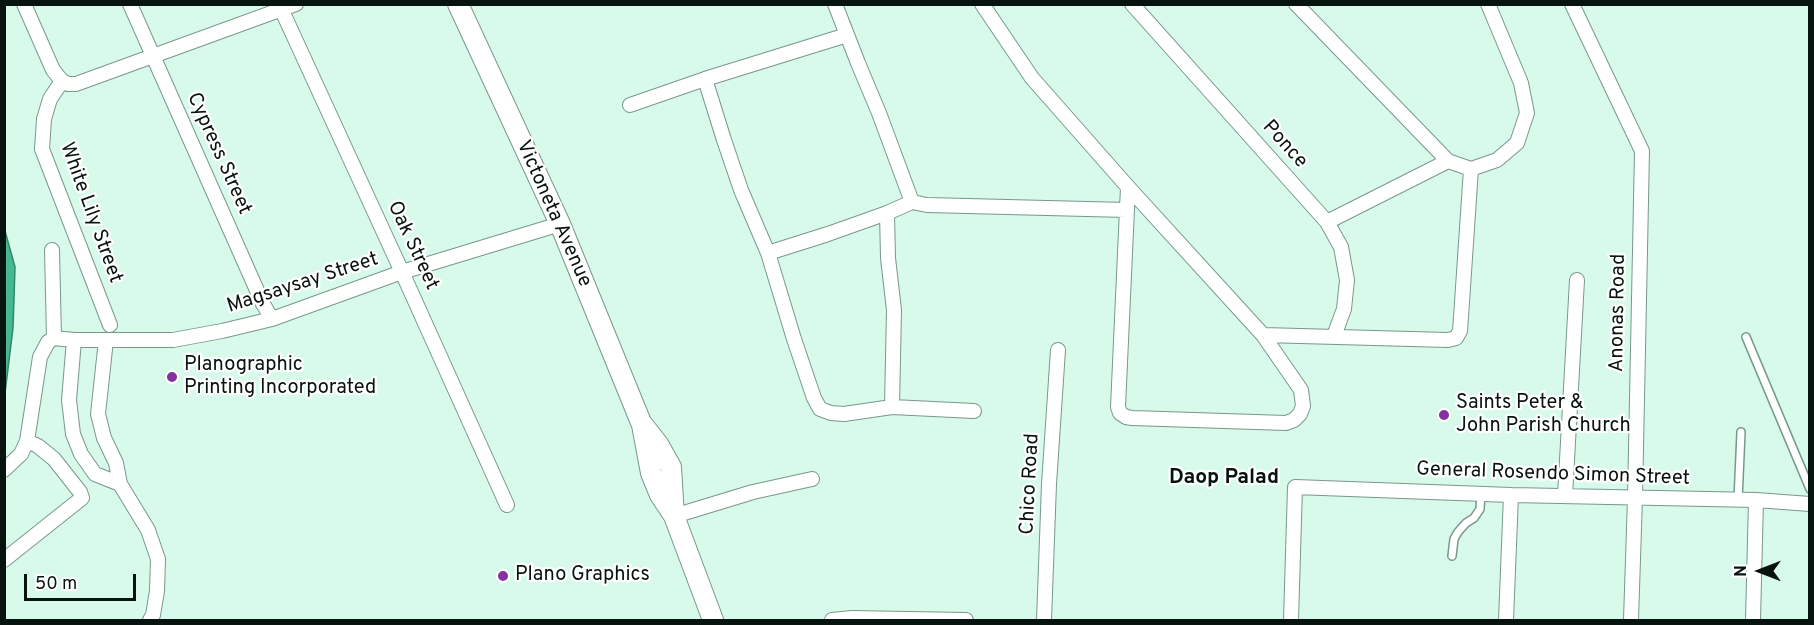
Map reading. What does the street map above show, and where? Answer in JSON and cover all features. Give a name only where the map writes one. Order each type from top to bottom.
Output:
[{"type":"main road","name":"Victoneta Avenue","points":[[458,4],[560,224],[642,425],[651,473],[660,495],[674,516],[713,621]]},
{"type":"street","points":[[24,4],[53,70],[62,81],[68,84],[76,84],[154,57],[280,7],[296,4]]},
{"type":"street","name":"Cypress Street","points":[[130,4],[263,304],[272,319]]},
{"type":"street","points":[[836,4],[912,202]]},
{"type":"street","points":[[982,4],[1032,78],[1263,335],[1301,390],[1303,406],[1300,414],[1294,420],[1286,423],[1132,418],[1120,413],[1118,407],[1128,187]]},
{"type":"street","name":"Ponce","points":[[1132,4],[1327,222],[1341,248],[1347,280],[1344,309],[1334,336]]},
{"type":"street","points":[[1296,4],[1448,162],[1471,169],[1497,160],[1517,143],[1527,113],[1521,83],[1488,4]]},
{"type":"street","name":"Anonas Road","points":[[1572,4],[1642,151],[1631,621]]},
{"type":"street","name":"Oak Street","points":[[280,7],[507,506]]},
{"type":"street","points":[[630,105],[847,35]]},
{"type":"street","points":[[705,79],[723,140],[768,253],[794,339],[820,409],[844,414],[892,407],[974,411]]},
{"type":"street","name":"White Lily Street","points":[[62,81],[50,99],[44,119],[42,149],[110,325]]},
{"type":"street","points":[[1327,222],[1448,162]]},
{"type":"street","points":[[1263,335],[1448,340],[1458,337],[1471,169]]},
{"type":"street","points":[[768,253],[828,234],[912,202],[927,205],[1127,210]]},
{"type":"street","points":[[887,213],[888,258],[894,310],[892,407]]},
{"type":"street","name":"Magsaysay Street","points":[[54,338],[173,340],[222,331],[272,319],[402,272],[560,224]]},
{"type":"street","points":[[4,470],[21,454],[27,441],[40,357],[48,342],[54,338],[52,250]]},
{"type":"street","points":[[1565,496],[1577,280]]},
{"type":"street","points":[[74,340],[69,400],[73,434],[81,454],[95,474],[120,484]]},
{"type":"street","points":[[106,340],[98,414],[104,438],[116,463],[120,484],[148,530],[158,559],[157,591],[150,621]]},
{"type":"street","name":"Chico Road","points":[[1044,621],[1049,484],[1058,350]]},
{"type":"street","points":[[4,560],[81,499],[80,492],[54,459],[38,446],[27,441]]},
{"type":"street","points":[[674,516],[753,492],[812,479]]},
{"type":"street","name":"General Rosendo Simon Street","points":[[1291,621],[1295,487],[1511,495],[1756,500],[1808,507]]},
{"type":"street","points":[[1506,621],[1511,495]]},
{"type":"street","points":[[1752,621],[1756,500]]},
{"type":"street","points":[[832,621],[852,618],[966,621]]},
{"type":"lane","points":[[1746,337],[1809,489]]},
{"type":"lane","points":[[1738,500],[1741,432]]},
{"type":"lane","points":[[1452,556],[1454,539],[1458,532],[1474,518],[1480,509],[1481,493]]},
{"type":"shaded area","points":[[5,231],[15,267],[13,328],[5,393]]},
{"type":"place","name":"Planographic Printing Incorporated","points":[[172,377]]},
{"type":"place","name":"Saints Peter & John Parish Church","points":[[1444,415]]},
{"type":"place","name":"Plano Graphics","points":[[503,576]]},
{"type":"district","name":"Daop Palad","points":[[1224,479]]}]
